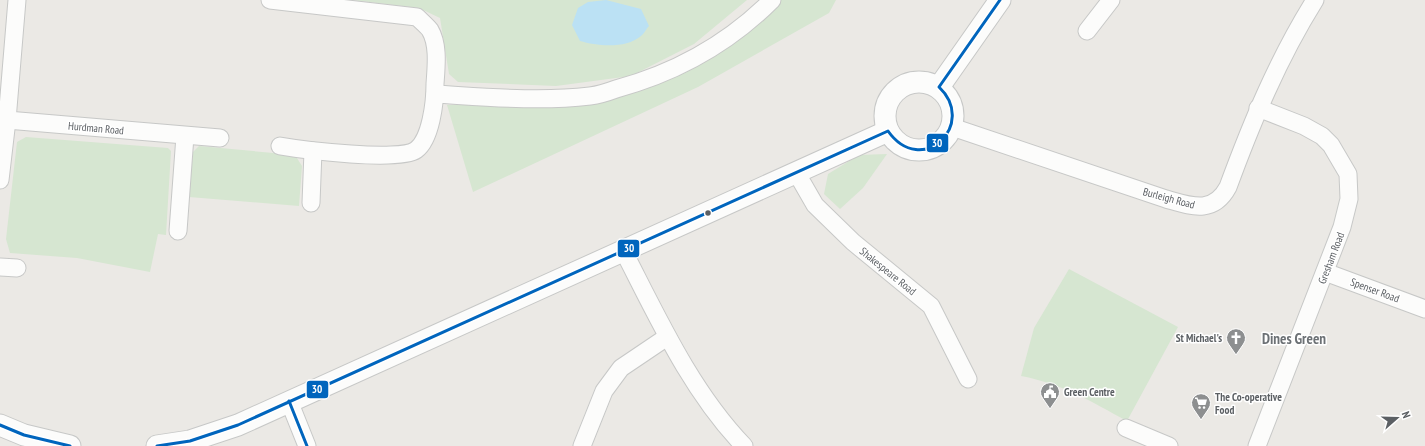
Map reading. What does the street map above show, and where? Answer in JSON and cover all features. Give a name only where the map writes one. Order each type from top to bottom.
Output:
[{"type":"street","points":[[0,180],[17,0]]},
{"type":"street","points":[[270,0],[417,17],[430,30],[437,55],[435,94],[428,132],[420,146],[415,151],[398,155],[313,151],[280,146]]},
{"type":"street","points":[[435,94],[522,98],[591,96],[636,84],[676,67],[723,42],[758,15],[772,0]]},
{"type":"street","points":[[939,87],[1000,0]]},
{"type":"street","points":[[1087,30],[1111,0]]},
{"type":"street","name":"Burleigh Road","points":[[952,127],[1166,199],[1196,207],[1211,205],[1223,197],[1258,108],[1296,30],[1315,0]]},
{"type":"street","points":[[922,81],[939,87],[949,98],[954,112],[952,127],[943,141],[929,149],[913,150],[899,144],[888,131],[885,113],[890,96],[904,84],[922,81]]},
{"type":"street","name":"Gresham Road","points":[[1257,446],[1342,227],[1349,199],[1348,174],[1331,145],[1322,136],[1304,126],[1258,108]]},
{"type":"street","name":"Hurdman Road","points":[[5,116],[185,136],[220,138]]},
{"type":"street","points":[[157,446],[190,441],[238,425],[888,131]]},
{"type":"street","points":[[178,231],[185,136]]},
{"type":"street","points":[[311,203],[313,151]]},
{"type":"street","name":"Shakespeare Road","points":[[796,172],[816,205],[853,242],[930,306],[968,379]]},
{"type":"street","points":[[623,250],[667,337],[719,416],[744,446]]},
{"type":"street","points":[[0,266],[17,268]]},
{"type":"street","name":"Spenser Road","points":[[1325,272],[1425,309]]},
{"type":"street","points":[[582,446],[604,391],[621,368],[667,337]]},
{"type":"street","points":[[289,401],[307,446]]},
{"type":"street","points":[[0,425],[23,441],[70,446]]},
{"type":"street","points":[[1126,428],[1169,446]]},
{"type":"green space","points":[[353,0],[747,0],[694,44],[631,76],[556,86],[458,82],[449,74],[440,18],[419,8]]},
{"type":"green space","points":[[781,0],[836,0],[829,13],[698,87],[473,192],[447,105],[575,103],[717,52],[764,20]]},
{"type":"green space","points":[[26,137],[168,148],[171,151],[166,235],[158,234],[150,272],[77,258],[10,253],[6,239],[17,142]]},
{"type":"green space","points":[[199,146],[295,155],[302,166],[299,206],[189,197],[193,152]]},
{"type":"green space","points":[[887,154],[863,188],[840,209],[824,194],[828,174],[859,155]]},
{"type":"green space","points":[[1069,269],[1178,327],[1127,421],[1063,388],[1036,379],[1021,376],[1034,328]]},
{"type":"water","points":[[606,0],[641,9],[649,26],[642,35],[635,40],[620,45],[603,45],[580,41],[572,25],[578,8],[588,2]]},
{"type":"transit line","name":"30","points":[[157,446],[190,441],[238,425],[888,131],[902,144],[916,150],[929,148],[941,141],[949,130],[952,116],[949,101],[939,87],[1000,0]]},
{"type":"transit line","name":"30","points":[[289,401],[307,446]]},
{"type":"transit line","name":"30","points":[[0,425],[24,435],[70,446]]},
{"type":"place","name":"St Michael's","points":[[1236,355]]},
{"type":"place","name":"Green Centre","points":[[1050,409]]},
{"type":"place","name":"The Co-operative Food","points":[[1201,420]]},
{"type":"district","name":"Dines Green","points":[[1294,339]]}]
